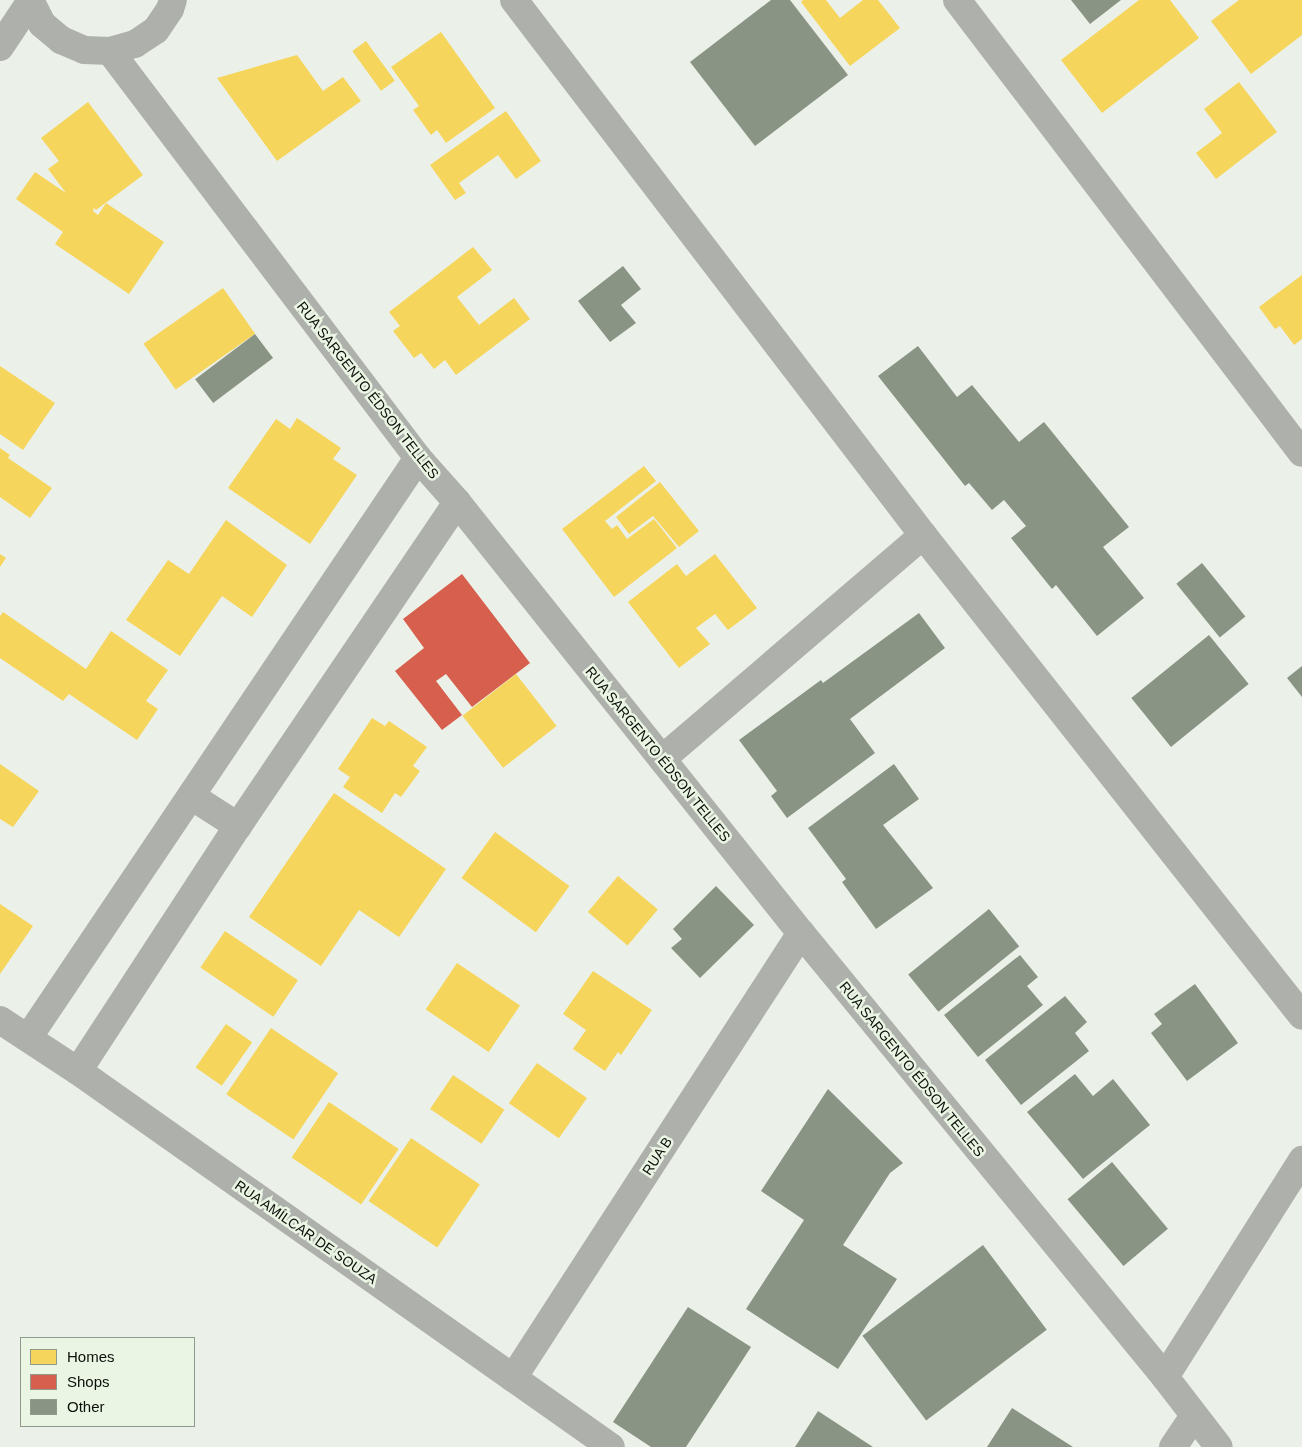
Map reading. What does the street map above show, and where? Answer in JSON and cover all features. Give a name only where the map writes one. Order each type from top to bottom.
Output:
[{"type":"street","points":[[0,47],[30,1],[42,24],[61,40],[84,50],[110,51],[135,44],[156,30],[170,9],[173,0]]},
{"type":"street","points":[[514,0],[923,535],[1302,1016]]},
{"type":"street","points":[[957,0],[1302,452]]},
{"type":"street","name":"RUA SARGENTO ÉDSON TELLES","points":[[110,51],[418,458],[457,502],[801,933],[1165,1377],[1219,1447]]},
{"type":"street","points":[[28,1038],[418,458]]},
{"type":"street","points":[[78,1071],[238,826],[457,502]]},
{"type":"street","points":[[662,759],[923,535]]},
{"type":"street","points":[[191,796],[238,826]]},
{"type":"street","name":"RUA B","points":[[513,1378],[801,933]]},
{"type":"street","name":"RUA AMÍLCAR DE SOUZA","points":[[0,1020],[78,1071],[513,1378],[604,1445]]},
{"type":"street","points":[[1165,1377],[1302,1160]]},
{"type":"street","points":[[1173,1447],[1194,1416]]},
{"type":"building: Homes","points":[[803,0],[826,0],[840,18],[863,0],[878,0],[900,28],[850,66],[801,2]]},
{"type":"building: Homes","points":[[1139,0],[1170,0],[1199,38],[1102,113],[1061,60]]},
{"type":"building: Homes","points":[[1239,0],[1302,0],[1302,35],[1251,74],[1211,21]]},
{"type":"building: Homes","points":[[441,32],[495,108],[446,143],[437,130],[431,135],[413,110],[419,106],[391,67]]},
{"type":"building: Homes","points":[[366,41],[395,81],[381,91],[352,51]]},
{"type":"building: Homes","points":[[297,55],[323,91],[343,77],[361,101],[277,161],[217,78]]},
{"type":"building: Homes","points":[[1239,82],[1277,132],[1216,179],[1196,153],[1222,133],[1204,109]]},
{"type":"building: Homes","points":[[88,102],[143,175],[96,210],[94,208],[93,211],[98,215],[106,203],[164,242],[129,294],[55,244],[63,232],[16,199],[35,172],[66,193],[48,169],[59,161],[41,138]]},
{"type":"building: Homes","points":[[506,111],[541,161],[516,179],[498,155],[459,183],[466,193],[455,200],[430,165]]},
{"type":"building: Homes","points":[[473,247],[492,270],[457,297],[479,325],[514,298],[530,319],[456,375],[445,360],[434,369],[421,353],[414,358],[393,331],[400,326],[389,312]]},
{"type":"building: Homes","points":[[1302,275],[1302,339],[1294,345],[1280,326],[1275,329],[1259,307]]},
{"type":"building: Homes","points":[[223,288],[255,334],[176,390],[144,344]]},
{"type":"building: Homes","points":[[0,366],[55,403],[23,450],[0,434]]},
{"type":"building: Homes","points":[[297,418],[341,448],[333,459],[357,475],[310,544],[228,488],[276,419],[290,429]]},
{"type":"building: Homes","points":[[0,448],[10,455],[8,458],[52,488],[30,518],[0,497]]},
{"type":"building: Homes","points":[[644,466],[656,481],[605,521],[612,529],[617,525],[627,539],[654,519],[677,548],[614,597],[562,529]]},
{"type":"building: Homes","points":[[660,482],[699,531],[679,547],[653,516],[629,534],[616,517]]},
{"type":"building: Homes","points":[[226,520],[287,565],[252,617],[222,596],[180,656],[126,620],[168,560],[189,574]]},
{"type":"building: Homes","points":[[0,554],[6,558],[0,567]]},
{"type":"building: Homes","points":[[715,554],[757,608],[728,630],[715,614],[696,628],[710,644],[679,668],[628,602],[677,564],[686,576]]},
{"type":"building: Homes","points":[[3,612],[86,669],[111,631],[168,670],[146,701],[158,709],[137,740],[69,694],[63,701],[0,658],[0,616]]},
{"type":"building: Homes","points":[[516,674],[557,726],[503,768],[462,716]]},
{"type":"building: Homes","points":[[372,718],[385,726],[389,721],[427,747],[413,766],[420,771],[401,797],[395,793],[382,813],[343,787],[350,777],[338,769]]},
{"type":"building: Homes","points":[[0,764],[39,791],[13,827],[0,819]]},
{"type":"building: Homes","points":[[334,793],[446,869],[399,937],[359,910],[321,966],[249,917]]},
{"type":"building: Homes","points":[[495,832],[569,886],[536,932],[461,878]]},
{"type":"building: Homes","points":[[618,876],[658,909],[628,945],[588,912]]},
{"type":"building: Homes","points":[[0,904],[33,926],[0,974]]},
{"type":"building: Homes","points":[[225,931],[298,980],[273,1017],[200,967]]},
{"type":"building: Homes","points":[[457,963],[520,1005],[489,1052],[426,1009]]},
{"type":"building: Homes","points":[[593,971],[652,1010],[621,1055],[618,1052],[605,1071],[573,1049],[586,1030],[563,1014]]},
{"type":"building: Homes","points":[[226,1024],[252,1042],[222,1086],[196,1067]]},
{"type":"building: Homes","points":[[271,1028],[338,1073],[293,1140],[226,1094]]},
{"type":"building: Homes","points":[[537,1063],[587,1098],[559,1138],[509,1103]]},
{"type":"building: Homes","points":[[453,1075],[504,1110],[481,1144],[430,1109]]},
{"type":"building: Homes","points":[[329,1102],[399,1149],[361,1205],[292,1158]]},
{"type":"building: Homes","points":[[411,1138],[480,1184],[437,1247],[369,1201]]},
{"type":"building: Shops","points":[[462,574],[530,663],[472,707],[446,674],[436,681],[462,715],[442,730],[395,671],[424,648],[403,619]]},
{"type":"building: Other","points":[[771,0],[790,0],[848,75],[755,146],[690,62]]},
{"type":"building: Other","points":[[1071,0],[1121,0],[1090,24]]},
{"type":"building: Other","points":[[623,266],[641,289],[621,305],[636,323],[610,342],[578,301]]},
{"type":"building: Other","points":[[255,334],[273,358],[213,403],[195,379]]},
{"type":"building: Other","points":[[918,346],[957,397],[972,385],[1019,442],[1044,422],[1129,527],[1103,547],[1144,598],[1097,636],[1056,585],[1052,589],[1011,538],[1026,526],[1004,500],[992,510],[969,483],[965,486],[878,376]]},
{"type":"building: Other","points":[[1202,563],[1245,617],[1220,637],[1176,584]]},
{"type":"building: Other","points":[[919,613],[945,648],[850,719],[875,753],[787,818],[771,796],[777,791],[739,740],[821,680],[823,683]]},
{"type":"building: Other","points":[[1209,635],[1249,684],[1171,747],[1131,698]]},
{"type":"building: Other","points":[[1302,666],[1302,697],[1287,678]]},
{"type":"building: Other","points":[[894,764],[919,799],[883,825],[933,888],[876,929],[842,882],[846,879],[808,828]]},
{"type":"building: Other","points":[[716,886],[754,925],[700,978],[671,948],[682,939],[673,929]]},
{"type":"building: Other","points":[[989,909],[1019,946],[938,1012],[908,974]]},
{"type":"building: Other","points":[[1020,955],[1038,977],[1027,986],[1043,1005],[978,1057],[944,1015]]},
{"type":"building: Other","points":[[1195,984],[1238,1043],[1187,1081],[1151,1033],[1162,1024],[1154,1014]]},
{"type":"building: Other","points":[[1065,996],[1087,1022],[1075,1033],[1089,1051],[1021,1105],[985,1060]]},
{"type":"building: Other","points":[[1075,1074],[1093,1096],[1113,1079],[1150,1125],[1083,1179],[1027,1112]]},
{"type":"building: Other","points":[[828,1089],[903,1163],[890,1173],[843,1245],[897,1279],[838,1369],[746,1309],[804,1220],[761,1191]]},
{"type":"building: Other","points":[[1112,1162],[1168,1229],[1123,1266],[1068,1199]]},
{"type":"building: Other","points":[[983,1245],[1047,1330],[926,1421],[862,1336]]},
{"type":"building: Other","points":[[688,1307],[751,1347],[686,1447],[651,1447],[613,1422]]},
{"type":"building: Other","points":[[1012,1408],[1073,1447],[987,1447]]},
{"type":"building: Other","points":[[818,1411],[873,1447],[795,1447]]}]
